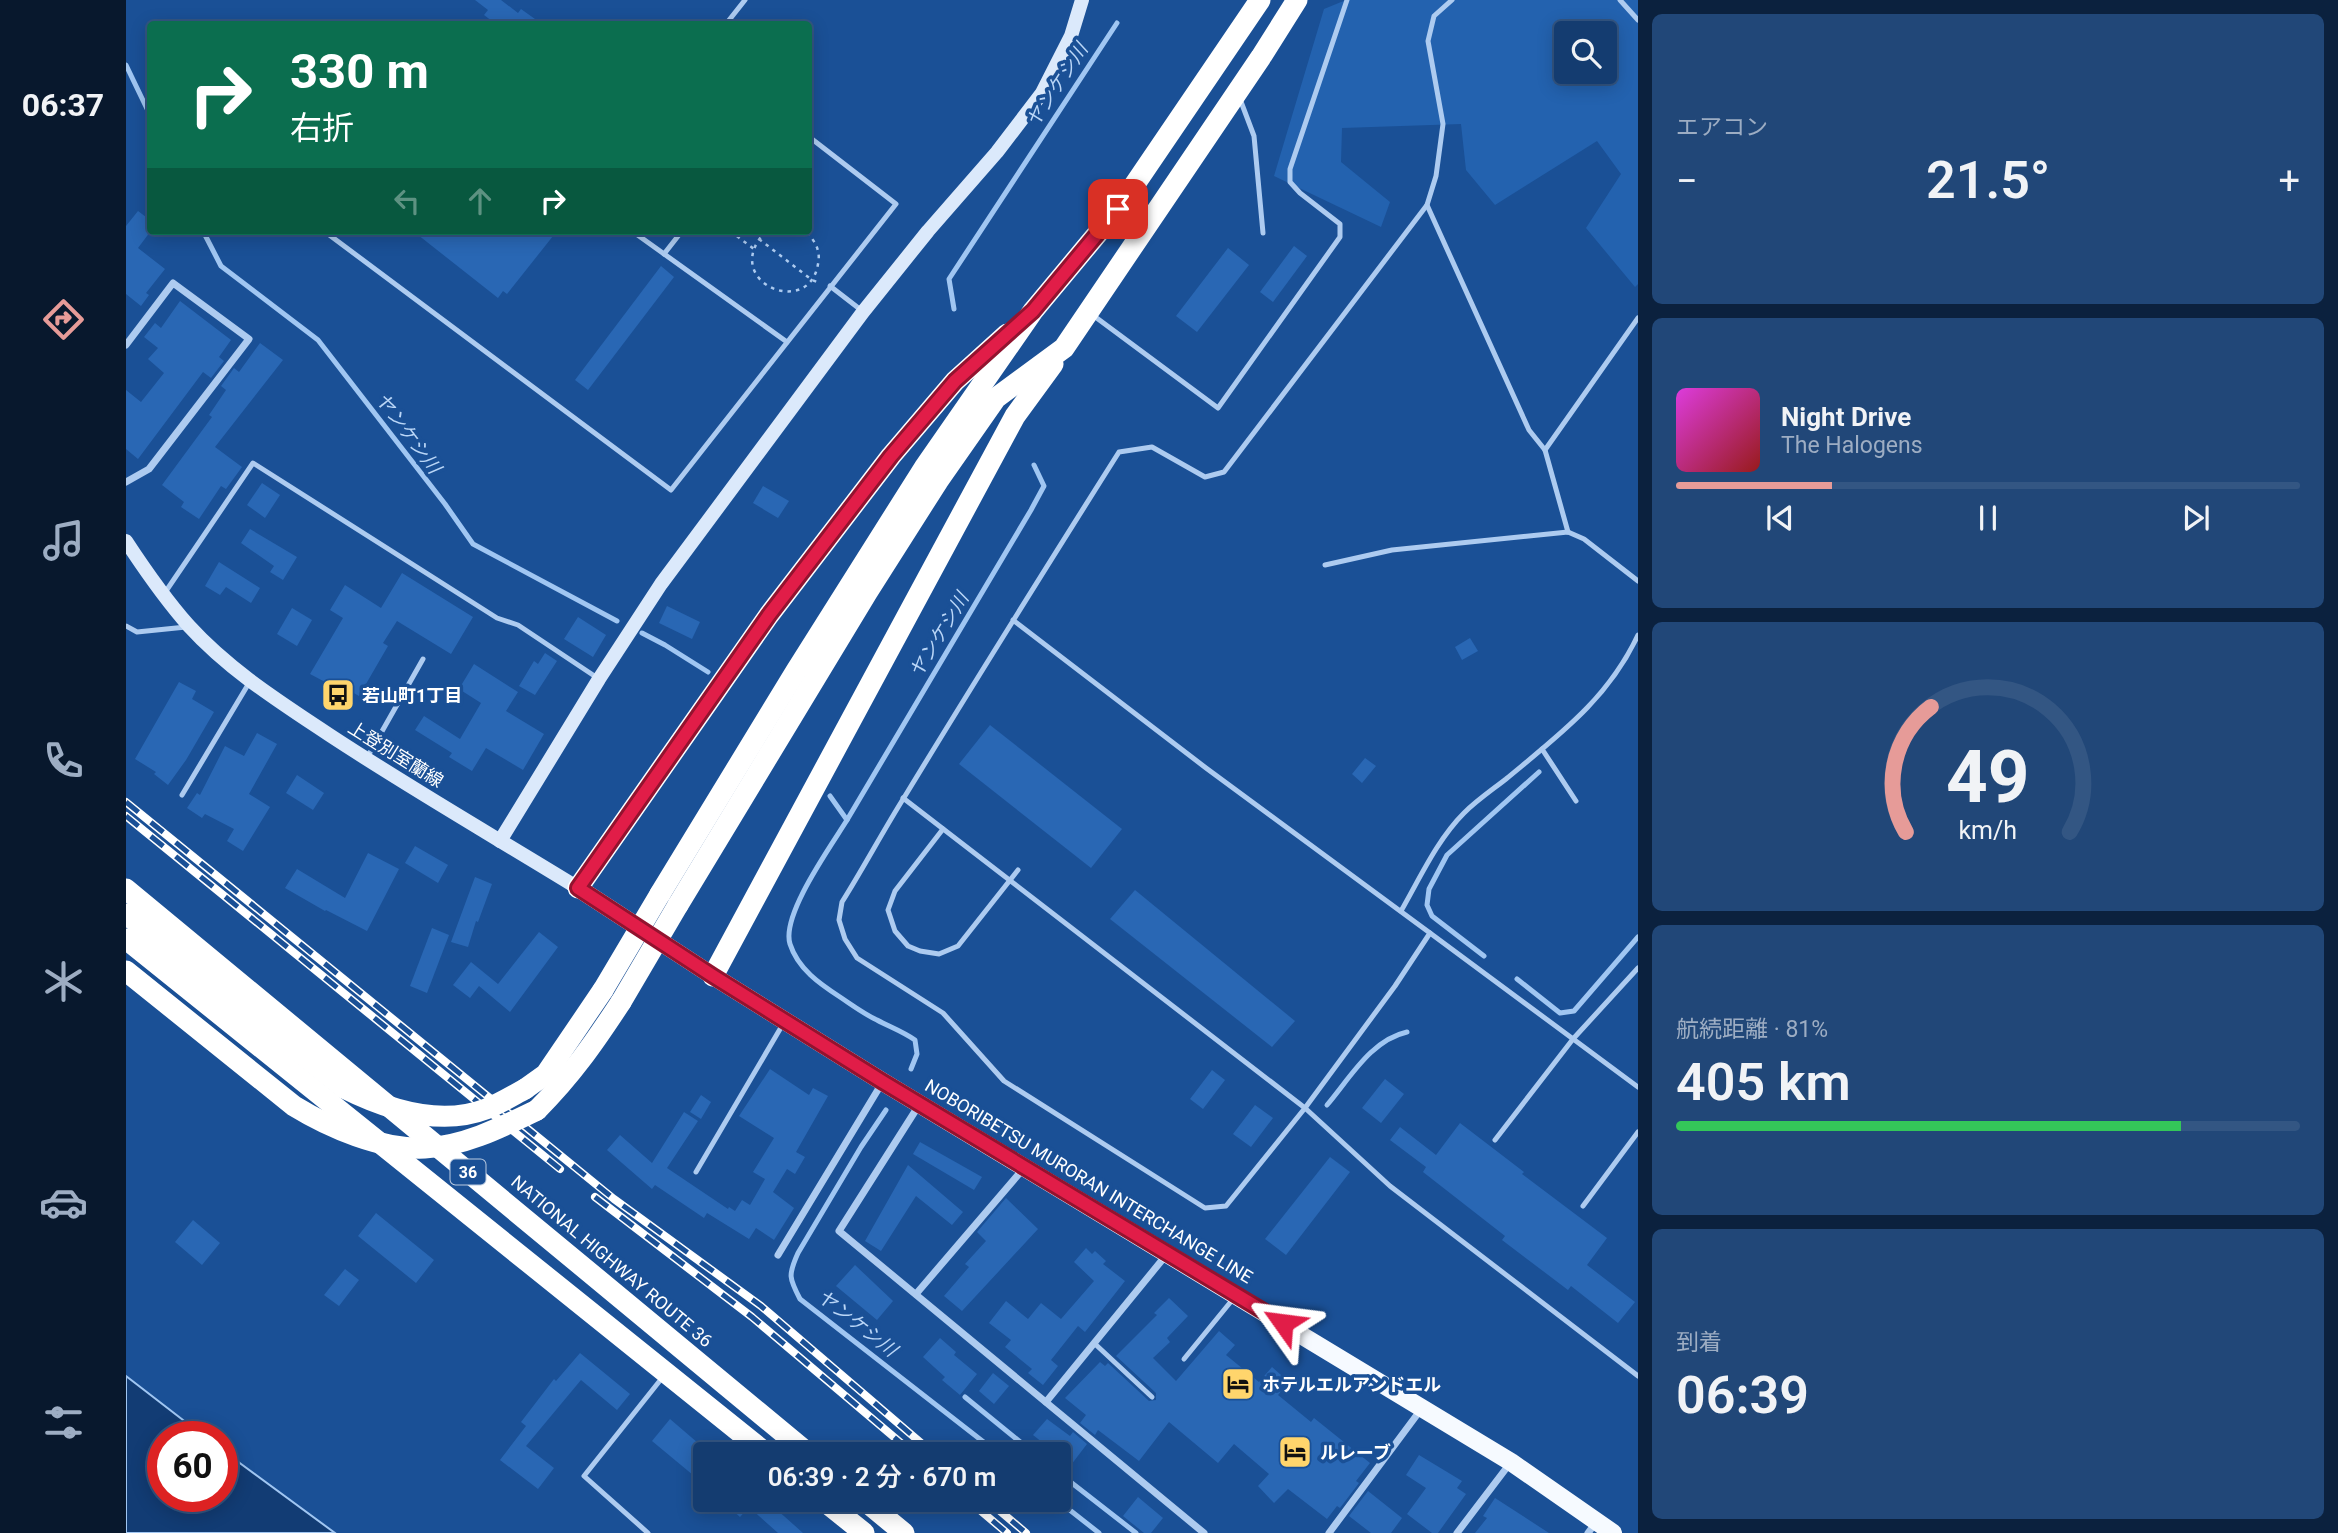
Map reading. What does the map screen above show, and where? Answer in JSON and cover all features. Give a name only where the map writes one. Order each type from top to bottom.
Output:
[{"type":"highway","points":[[126,971],[294,1105],[320,1122],[363,1138],[425,1148],[486,1134],[537,1110],[587,1055],[612,996],[789,682],[925,468],[1033,311],[1118,209],[1260,0]]},
{"type":"highway","points":[[713,976],[1015,416],[1089,312],[1297,0]]},
{"type":"highway","points":[[578,888],[769,615],[891,456],[955,381],[1033,311]]},
{"type":"highway","points":[[669,899],[938,481],[996,398],[1064,348]]},
{"type":"highway","name":"NATIONAL HIGHWAY ROUTE 36","points":[[126,889],[675,1361],[755,1442]]},
{"type":"highway","points":[[126,914],[344,1088],[369,1101],[412,1114],[465,1114],[485,1109],[525,1089],[547,1074],[612,996]]},
{"type":"highway","name":"NATIONAL HIGHWAY ROUTE 36","points":[[126,939],[675,1361],[792,1442]]},
{"type":"highway","points":[[838,1512],[864,1533]]},
{"type":"highway","points":[[879,1512],[904,1533]]},
{"type":"main road","name":"NOBORIBETSU MURORAN INTERCHANGE LINE","points":[[578,888],[883,1082],[1511,1462],[1592,1527],[1613,1533]]},
{"type":"street","points":[[500,842],[599,679],[662,584],[863,312],[997,152],[1042,93],[1071,36],[1082,0]]},
{"type":"street","points":[[126,345],[173,283],[249,339],[149,469],[126,482]]},
{"type":"street","name":"上登別室蘭線","points":[[126,541],[149,576],[189,626],[231,666],[366,759],[578,888]]},
{"type":"street","points":[[778,1255],[883,1082]]},
{"type":"street","points":[[919,1104],[839,1231],[1204,1533]]},
{"type":"street","points":[[916,1294],[1025,1167]]},
{"type":"street","points":[[1046,1402],[1167,1253]]},
{"type":"street","points":[[1328,1533],[1422,1408]]},
{"type":"street","points":[[1457,1533],[1511,1462]]},
{"type":"lane","points":[[728,21],[745,0]]},
{"type":"lane","points":[[1089,312],[1219,408],[1340,237],[1340,224],[1300,193],[1290,182],[1290,169],[1347,0]]},
{"type":"lane","points":[[1430,933],[1306,1108],[1226,1206],[1205,1208],[1004,1081],[943,1013],[857,958],[845,939],[839,920],[842,902],[903,798],[1119,452],[1152,447],[1205,477],[1224,472],[1427,205],[1436,176],[1443,124],[1428,41],[1434,16],[1452,0]]},
{"type":"lane","points":[[1619,0],[1638,20]]},
{"type":"lane","points":[[1237,93],[1254,136],[1263,233]]},
{"type":"lane","points":[[329,235],[671,490],[896,204],[812,139]]},
{"type":"lane","points":[[1427,205],[1529,430],[1545,450],[1568,532]]},
{"type":"lane","points":[[638,235],[787,342]]},
{"type":"lane","points":[[664,254],[679,235]]},
{"type":"lane","points":[[830,286],[863,312]]},
{"type":"lane","points":[[1545,450],[1638,318]]},
{"type":"lane","points":[[164,594],[253,463],[497,618],[518,625],[599,679]]},
{"type":"lane","points":[[1325,565],[1392,550],[1568,532],[1584,539],[1638,581]]},
{"type":"lane","points":[[1013,620],[1206,768],[1638,1087]]},
{"type":"lane","points":[[126,626],[137,632],[189,626]]},
{"type":"lane","points":[[1401,911],[1442,841],[1464,813],[1595,701],[1626,660],[1638,635]]},
{"type":"lane","points":[[366,759],[423,659]]},
{"type":"lane","points":[[181,795],[251,680]]},
{"type":"lane","points":[[1542,749],[1576,801]]},
{"type":"lane","points":[[903,798],[1306,1108],[1390,1186],[1638,1376]]},
{"type":"lane","points":[[943,829],[895,891],[888,910],[895,930],[908,946],[939,954],[958,946],[1018,870]]},
{"type":"lane","points":[[1495,1140],[1573,1039],[1638,968]]},
{"type":"lane","points":[[696,1172],[785,1021]]},
{"type":"lane","points":[[1583,1206],[1638,1132]]},
{"type":"lane","points":[[1184,1359],[1237,1295]]},
{"type":"lane","points":[[1094,1343],[1152,1396]]},
{"type":"lane","points":[[648,1533],[584,1476],[675,1361]]},
{"type":"path","points":[[735,235],[754,249]]},
{"type":"path","points":[[762,235],[754,249],[752,260],[755,271],[761,281],[781,292],[792,292],[803,287],[812,280],[817,270],[818,249],[808,235]]},
{"type":"path","points":[[759,239],[812,280],[830,286]]},
{"type":"shaded area","points":[[1346,0],[1638,0],[1638,284],[1635,287],[1586,228],[1621,174],[1597,141],[1495,205],[1466,170],[1461,124],[1342,128],[1341,162],[1390,202],[1381,227],[1274,176],[1324,9]]},
{"type":"shaded area","points":[[126,1376],[184,1421],[147,1421],[147,1512],[238,1512],[238,1462],[335,1533],[126,1533]]},
{"type":"building","points":[[475,0],[501,0],[518,13],[521,9],[538,21],[492,21],[484,15],[488,10]]},
{"type":"building","points":[[138,211],[147,218],[148,235],[138,248],[165,269],[146,293],[149,295],[141,306],[126,294],[126,226]]},
{"type":"building","points":[[418,235],[554,235],[507,294],[503,291],[498,298]]},
{"type":"building","points":[[1294,246],[1307,256],[1273,302],[1260,292]]},
{"type":"building","points":[[1228,248],[1249,265],[1197,332],[1176,316]]},
{"type":"building","points":[[661,266],[674,277],[588,390],[575,380]]},
{"type":"building","points":[[180,301],[231,340],[219,357],[224,361],[211,378],[203,372],[138,459],[126,449],[126,390],[141,402],[164,373],[148,359],[158,348],[144,337],[155,323],[161,328]]},
{"type":"building","points":[[260,343],[283,360],[215,447],[242,467],[226,489],[221,486],[199,519],[181,507],[184,502],[162,485],[212,417],[209,415],[226,390],[221,386],[234,368],[239,372]]},
{"type":"building","points":[[262,483],[280,495],[265,518],[247,505]]},
{"type":"building","points":[[763,486],[789,501],[778,518],[753,503]]},
{"type":"building","points":[[250,529],[297,557],[283,580],[270,572],[274,566],[241,543]]},
{"type":"building","points":[[219,562],[260,588],[251,603],[226,587],[220,595],[205,586]]},
{"type":"building","points":[[402,573],[473,617],[451,654],[397,621],[383,643],[388,646],[359,696],[329,679],[327,683],[310,674],[343,618],[330,610],[345,585],[381,608]]},
{"type":"building","points":[[667,606],[700,622],[692,639],[659,623]]},
{"type":"building","points":[[292,608],[312,620],[297,646],[277,634]]},
{"type":"building","points":[[578,617],[606,635],[593,657],[564,639]]},
{"type":"building","points":[[1470,638],[1478,651],[1462,660],[1455,647]]},
{"type":"building","points":[[545,653],[557,661],[535,695],[519,686],[534,661],[538,664]]},
{"type":"building","points":[[474,664],[518,692],[506,711],[544,734],[523,770],[486,748],[472,771],[449,757],[452,753],[415,730],[424,716],[460,739],[481,703],[459,689]]},
{"type":"building","points":[[179,682],[196,691],[192,699],[214,712],[168,785],[154,774],[156,772],[135,759]]},
{"type":"building","points":[[990,725],[1122,829],[1091,868],[959,764]]},
{"type":"building","points":[[257,733],[277,744],[249,794],[270,807],[243,851],[227,841],[234,829],[205,814],[202,818],[187,808],[197,793],[200,795],[225,746],[244,756]]},
{"type":"building","points":[[1365,758],[1376,766],[1362,783],[1352,774]]},
{"type":"building","points":[[297,775],[324,793],[313,810],[286,793]]},
{"type":"building","points":[[415,846],[448,865],[438,883],[405,863]]},
{"type":"building","points":[[368,853],[399,869],[367,931],[285,888],[297,869],[345,898]]},
{"type":"building","points":[[475,877],[492,884],[468,947],[451,942]]},
{"type":"building","points":[[1135,890],[1295,1021],[1272,1047],[1110,919]]},
{"type":"building","points":[[432,928],[449,935],[427,993],[410,986]]},
{"type":"building","points":[[539,932],[558,947],[510,1012],[479,986],[470,998],[453,985],[471,962],[498,984]]},
{"type":"building","points":[[770,1069],[809,1095],[813,1088],[828,1096],[796,1152],[805,1157],[795,1174],[787,1169],[773,1192],[794,1208],[774,1240],[756,1228],[749,1239],[707,1213],[704,1218],[655,1185],[652,1189],[607,1150],[620,1135],[652,1163],[684,1112],[698,1121],[667,1168],[728,1209],[729,1207],[735,1211],[742,1200],[750,1205],[765,1179],[753,1172],[774,1138],[739,1116]]},
{"type":"building","points":[[1212,1070],[1225,1080],[1203,1109],[1190,1099]]},
{"type":"building","points":[[1385,1079],[1404,1094],[1381,1123],[1362,1108]]},
{"type":"building","points":[[701,1095],[711,1102],[701,1119],[690,1112]]},
{"type":"building","points":[[1255,1105],[1273,1118],[1251,1147],[1233,1134]]},
{"type":"building","points":[[1460,1123],[1607,1238],[1587,1265],[1635,1302],[1618,1323],[1571,1286],[1568,1290],[1502,1240],[1505,1236],[1423,1172],[1426,1167],[1390,1140],[1400,1127],[1436,1155]]},
{"type":"building","points":[[920,1142],[982,1177],[974,1190],[913,1154]]},
{"type":"building","points":[[1330,1157],[1350,1172],[1286,1255],[1265,1239]]},
{"type":"building","points":[[908,1165],[963,1212],[952,1225],[916,1196],[881,1251],[865,1241]]},
{"type":"building","points":[[1006,1198],[1038,1229],[962,1311],[944,1296],[969,1267],[965,1264],[986,1241],[977,1232]]},
{"type":"building","points":[[376,1213],[434,1260],[416,1283],[358,1236]]},
{"type":"building","points":[[193,1220],[220,1243],[202,1265],[175,1242]]},
{"type":"building","points":[[1086,1248],[1092,1254],[1095,1251],[1106,1261],[1103,1264],[1125,1281],[1085,1332],[1078,1326],[1051,1360],[1058,1366],[1043,1385],[1028,1373],[1032,1369],[1005,1347],[1011,1340],[989,1323],[1006,1301],[1028,1319],[1041,1303],[1061,1319],[1094,1281],[1074,1262]]},
{"type":"building","points":[[855,1265],[893,1301],[877,1320],[836,1286]]},
{"type":"building","points":[[345,1269],[359,1280],[339,1306],[324,1295]]},
{"type":"building","points":[[1169,1298],[1188,1316],[1167,1338],[1170,1342],[1153,1358],[1176,1381],[1219,1331],[1235,1345],[1226,1355],[1259,1382],[1272,1367],[1289,1382],[1278,1395],[1311,1422],[1314,1418],[1370,1463],[1340,1508],[1337,1506],[1327,1519],[1288,1489],[1274,1503],[1258,1486],[1269,1474],[1234,1444],[1218,1463],[1169,1422],[1139,1461],[1098,1430],[1095,1435],[1080,1423],[1086,1415],[1065,1398],[1100,1362],[1105,1366],[1108,1363],[1149,1401],[1156,1400],[1156,1393],[1116,1356],[1157,1315],[1154,1313]]},
{"type":"building","points":[[940,1338],[956,1352],[954,1355],[977,1374],[960,1395],[942,1380],[945,1377],[923,1357]]},
{"type":"building","points":[[580,1353],[630,1394],[617,1410],[581,1380],[526,1446],[554,1468],[538,1489],[500,1460],[526,1426],[521,1422],[554,1379],[556,1381]]},
{"type":"building","points":[[993,1373],[1009,1386],[994,1404],[979,1391]]},
{"type":"building","points":[[670,1419],[697,1442],[693,1442],[693,1475],[652,1441]]},
{"type":"building","points":[[1047,1419],[1070,1436],[1073,1432],[1087,1444],[1071,1465],[1071,1442],[1042,1442],[1033,1435]]},
{"type":"building","points":[[1419,1455],[1462,1481],[1457,1488],[1466,1494],[1438,1533],[1432,1533],[1407,1514],[1426,1488],[1406,1475]]},
{"type":"building","points":[[1368,1491],[1402,1518],[1391,1533],[1371,1533],[1349,1516]]},
{"type":"building","points":[[1138,1497],[1163,1518],[1151,1533],[1144,1533],[1123,1516]]},
{"type":"building","points":[[1495,1498],[1549,1533],[1475,1533],[1487,1518],[1483,1516]]},
{"type":"building","points":[[755,1512],[779,1512],[803,1533],[778,1533]]},
{"type":"waterway","name":"ヤンケシ川","points":[[954,309],[949,279],[1117,23]]},
{"type":"waterway","name":"ヤンケシ川","points":[[126,65],[147,109]]},
{"type":"waterway","name":"ヤンケシ川","points":[[205,235],[221,266],[318,340],[473,544],[617,621]]},
{"type":"waterway","name":"ヤンケシ川","points":[[847,820],[1044,486],[1034,465]]},
{"type":"waterway","name":"ヤンケシ川","points":[[642,633],[708,672]]},
{"type":"waterway","points":[[1484,956],[1432,916],[1427,905],[1429,889],[1447,855],[1539,772]]},
{"type":"waterway","name":"ヤンケシ川","points":[[830,796],[847,820],[800,899],[789,931],[790,944],[804,968],[832,992],[872,1018],[915,1040],[917,1054],[911,1069]]},
{"type":"waterway","points":[[1517,979],[1560,1013],[1574,1011],[1638,937]]},
{"type":"waterway","points":[[1327,1105],[1372,1051],[1394,1036],[1407,1032]]},
{"type":"waterway","name":"ヤンケシ川","points":[[886,1110],[798,1253],[791,1272],[792,1281],[800,1299],[984,1442]]},
{"type":"waterway","points":[[965,1397],[1020,1442]]},
{"type":"waterway","points":[[1071,1482],[1136,1533]]},
{"type":"waterway","name":"ヤンケシ川","points":[[1071,1511],[1099,1533]]},
{"type":"railway","points":[[126,802],[614,1199],[761,1306],[920,1442]]},
{"type":"railway","points":[[126,816],[560,1169]]},
{"type":"railway","points":[[595,1197],[752,1317],[900,1442]]},
{"type":"railway","points":[[982,1512],[1007,1533]]},
{"type":"railway","points":[[1001,1512],[1026,1533]]},
{"type":"place","name":"若山町1丁目","points":[[338,695]]},
{"type":"place","name":"ホテルエルアンドエル","points":[[1238,1384]]},
{"type":"place","name":"ルレーブ","points":[[1295,1452]]},
{"type":"route","points":[[1118,209],[1033,311],[955,381],[891,456],[769,615],[578,888],[883,1082],[1283,1323]]}]
